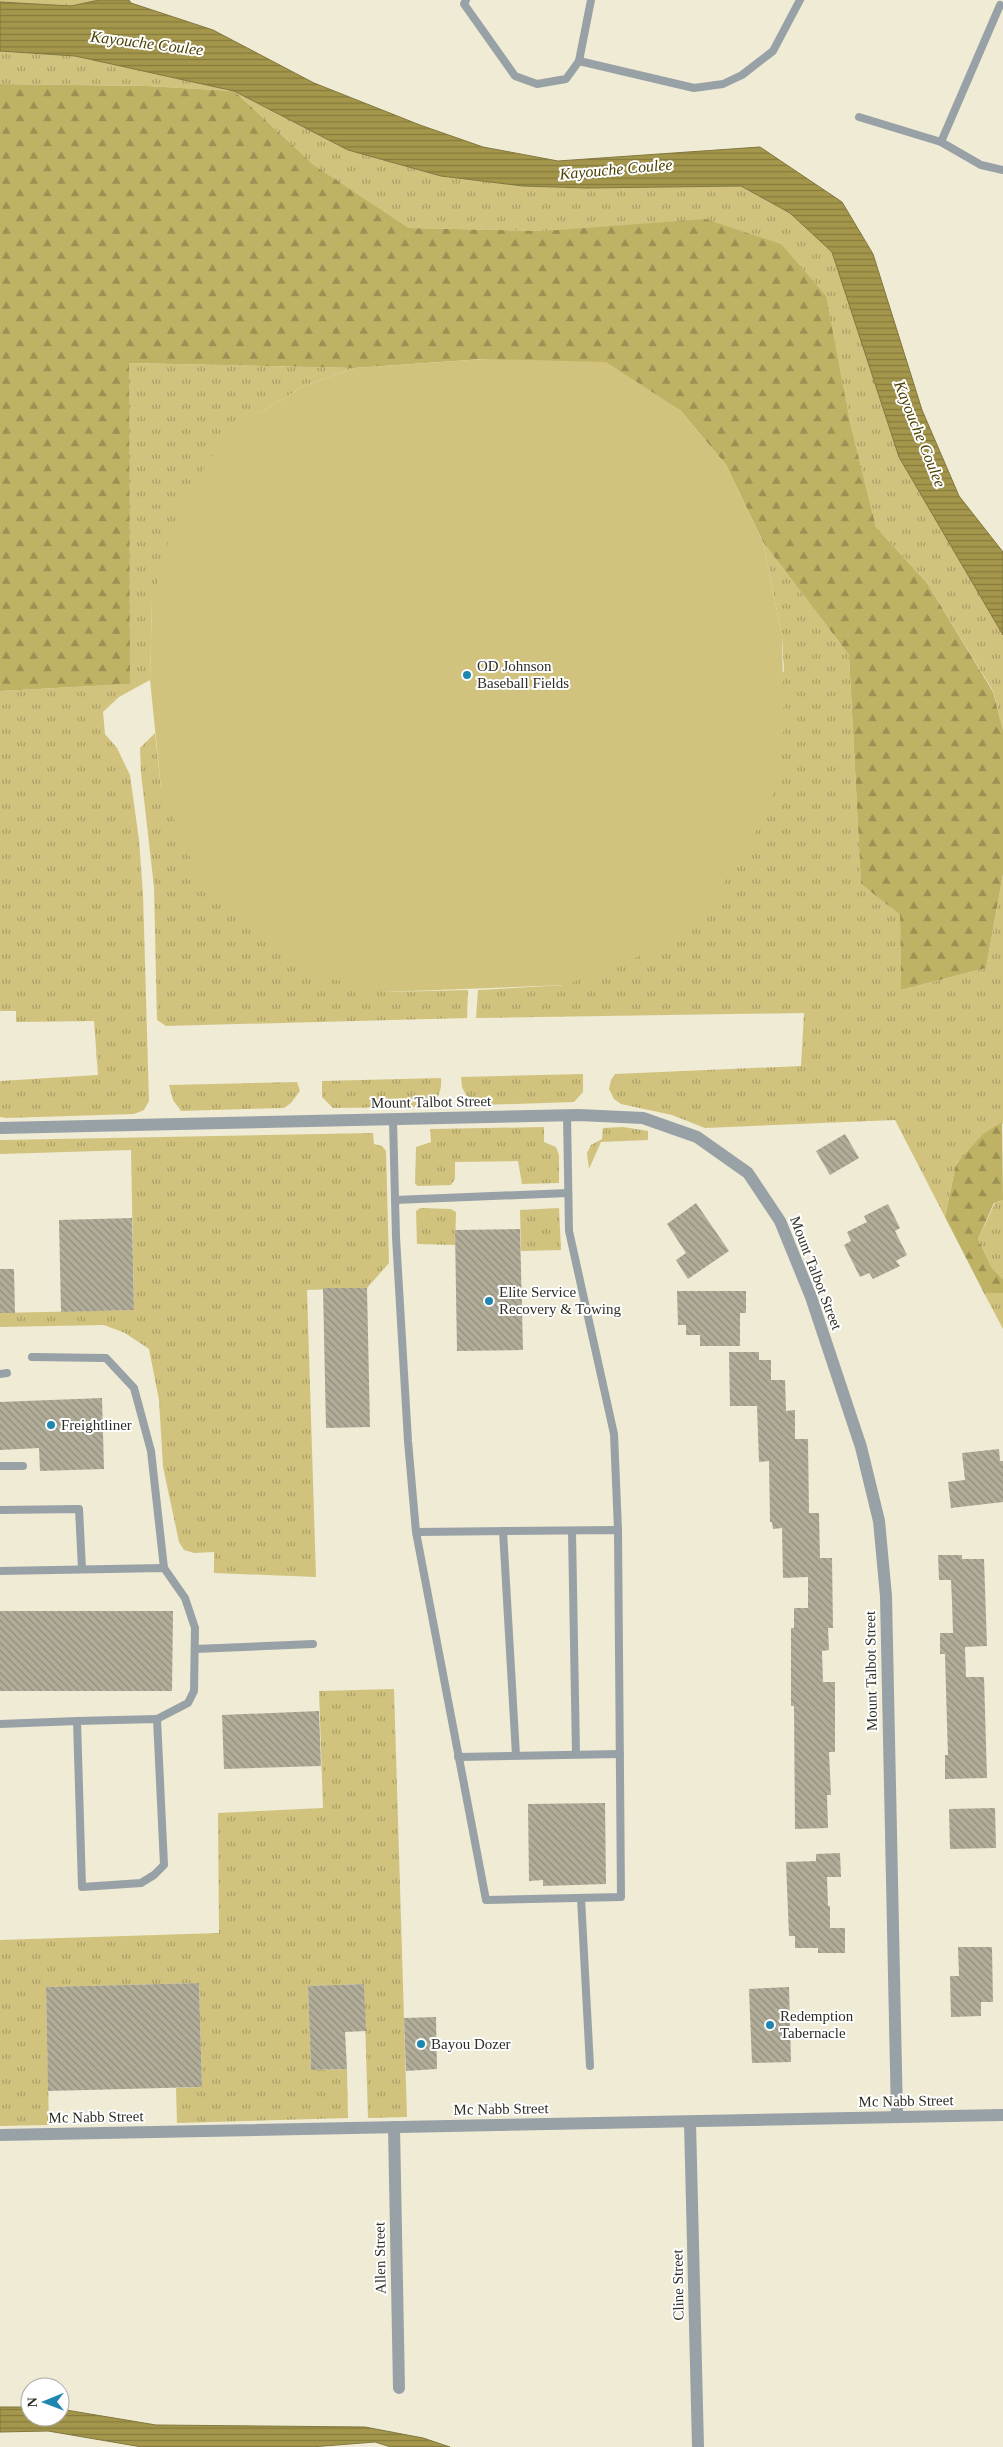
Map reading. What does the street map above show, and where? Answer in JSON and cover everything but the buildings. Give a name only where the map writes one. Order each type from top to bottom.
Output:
[{"type":"street","name":"Mount Talbot Street","points":[[0,1128],[567,1115],[644,1118],[697,1137],[748,1173],[780,1221],[811,1297],[861,1448],[879,1521],[886,1596],[897,2117]]},
{"type":"street","name":"Mc Nabb Street","points":[[0,2135],[1003,2114]]},
{"type":"street","name":"Cline Street","points":[[690,2122],[698,2447]]},
{"type":"street","name":"Allen Street","points":[[394,2127],[399,2388]]},
{"type":"lane","points":[[463,1],[515,76],[537,84],[566,79],[579,61],[591,0]]},
{"type":"lane","points":[[579,61],[694,88],[723,84],[742,75],[773,52],[800,0]]},
{"type":"lane","points":[[941,142],[1000,4]]},
{"type":"lane","points":[[858,117],[941,142],[981,165],[1003,170]]},
{"type":"lane","points":[[393,1120],[395,1200],[407,1431],[416,1532],[486,1900],[621,1897],[618,1530],[614,1434],[569,1231],[567,1115]]},
{"type":"lane","points":[[395,1200],[568,1193]]},
{"type":"lane","points":[[0,1724],[157,1719],[188,1703],[194,1691],[195,1628],[185,1598],[164,1568],[150,1451],[134,1388],[106,1358],[32,1357]]},
{"type":"lane","points":[[0,1466],[24,1466]]},
{"type":"lane","points":[[0,1510],[78,1509],[82,1569]]},
{"type":"lane","points":[[416,1532],[618,1530]]},
{"type":"lane","points":[[503,1531],[516,1755]]},
{"type":"lane","points":[[572,1531],[576,1754]]},
{"type":"lane","points":[[0,1571],[164,1568]]},
{"type":"lane","points":[[194,1649],[313,1644]]},
{"type":"lane","points":[[77,1721],[82,1887],[141,1883],[154,1875],[164,1864],[157,1719]]},
{"type":"lane","points":[[458,1757],[620,1754]]},
{"type":"lane","points":[[581,1898],[590,2066]]},
{"type":"green space","points":[[0,0],[99,0],[71,6],[0,2]]},
{"type":"green space","points":[[0,51],[75,56],[234,91],[147,86],[0,84]]},
{"type":"green space","points":[[0,84],[147,86],[234,91],[314,165],[409,228],[545,231],[705,219],[781,244],[826,296],[849,418],[876,527],[927,583],[993,692],[1003,730],[1003,874],[986,968],[901,990],[900,915],[861,884],[849,655],[763,542],[726,465],[680,410],[484,359],[354,368],[129,363],[130,684],[0,691]]},
{"type":"green space","points":[[234,91],[348,150],[441,176],[523,186],[587,188],[741,186],[790,213],[832,252],[899,457],[1003,635],[1003,730],[993,691],[927,583],[876,527],[849,418],[545,231],[409,228],[314,165]]},
{"type":"green space","name":"OD Johnson Baseball Fields","points":[[484,359],[606,362],[680,410],[726,465],[763,542],[782,636],[784,728],[772,795],[748,849],[707,907],[650,952],[565,985],[385,992],[313,974],[248,926],[195,869],[161,788],[150,680],[152,601],[179,506],[217,450],[258,414],[304,386],[354,368]]},
{"type":"green space","points":[[128,363],[354,368],[304,386],[258,414],[152,601],[150,680],[119,697],[103,712],[105,734],[117,748],[130,775],[139,840],[143,894],[149,1101],[144,1110],[134,1114],[6,1118],[0,1117],[0,1081],[98,1075],[94,1021],[16,1022],[16,1011],[0,1011],[0,691],[130,684]]},
{"type":"green space","points":[[763,542],[849,655],[861,884],[900,915],[901,990],[986,968],[1003,874],[1003,1123],[956,1163],[945,1217],[895,1120],[705,1128],[672,1115],[621,1104],[614,1099],[609,1089],[615,1074],[801,1066],[804,1013],[476,1018],[478,990],[565,985],[784,671],[782,636]]},
{"type":"green space","points":[[155,733],[161,788],[385,992],[468,990],[467,1018],[166,1026],[157,1020],[154,887],[141,773],[140,748]]},
{"type":"green space","points":[[583,1074],[583,1092],[574,1102],[482,1105],[469,1101],[462,1087],[461,1077]]},
{"type":"green space","points":[[441,1078],[439,1094],[428,1107],[333,1108],[322,1097],[322,1081]]},
{"type":"green space","points":[[297,1082],[300,1091],[291,1103],[284,1108],[181,1111],[173,1100],[169,1085]]},
{"type":"green space","points":[[1002,1122],[1003,1200],[994,1203],[978,1239],[992,1268],[1003,1279],[1003,1293],[984,1293],[945,1217],[956,1164],[983,1134]]},
{"type":"green space","points":[[544,1127],[544,1142],[556,1147],[559,1155],[559,1183],[522,1184],[518,1161],[455,1162],[455,1179],[451,1185],[418,1186],[415,1184],[416,1147],[431,1142],[430,1129]]},
{"type":"green space","points":[[623,1127],[648,1131],[648,1140],[601,1142],[589,1169],[587,1153],[591,1145],[602,1139],[603,1128]]},
{"type":"green space","points":[[373,1133],[374,1144],[382,1146],[386,1151],[389,1263],[367,1288],[307,1290],[316,1577],[214,1573],[214,1552],[194,1553],[184,1550],[179,1542],[163,1467],[159,1400],[149,1349],[125,1333],[104,1325],[0,1327],[0,1313],[134,1310],[131,1150],[0,1154],[0,1140]]},
{"type":"green space","points":[[1003,1200],[1003,1279],[992,1268],[978,1239],[995,1203]]},
{"type":"green space","points":[[420,1208],[451,1209],[456,1212],[455,1245],[417,1244],[416,1211]]},
{"type":"green space","points":[[559,1208],[561,1250],[521,1251],[520,1210]]},
{"type":"green space","points":[[984,1293],[1003,1293],[1003,1329]]},
{"type":"green space","points":[[394,1689],[407,2117],[368,2118],[364,1984],[308,1986],[311,2070],[347,2069],[348,2118],[177,2123],[176,2088],[202,2087],[199,1983],[46,1987],[49,2125],[0,2126],[0,1940],[219,1933],[218,1813],[323,1808],[319,1691]]},
{"type":"water","name":"Kayouche Coulee","points":[[99,0],[129,0],[131,3],[213,30],[314,83],[420,125],[483,147],[558,161],[760,147],[842,202],[873,254],[922,410],[959,496],[1003,552],[1003,635],[899,457],[832,252],[790,213],[741,186],[587,188],[523,186],[441,176],[348,150],[234,91],[75,56],[0,51],[0,2],[71,6]]},
{"type":"water","points":[[0,2407],[20,2407],[20,2427],[70,2427],[70,2411],[156,2425],[365,2427],[423,2438],[450,2447],[391,2447],[375,2442],[311,2447],[142,2447],[48,2431],[0,2432]]},
{"type":"place","name":"OD Johnson Baseball Fields","points":[[467,675]]},
{"type":"place","name":"Elite Service Recovery & Towing","points":[[489,1301]]},
{"type":"place","name":"Freightliner","points":[[51,1425]]},
{"type":"place","name":"Redemption Tabernacle","points":[[770,2025]]},
{"type":"place","name":"Bayou Dozer","points":[[421,2044]]}]
